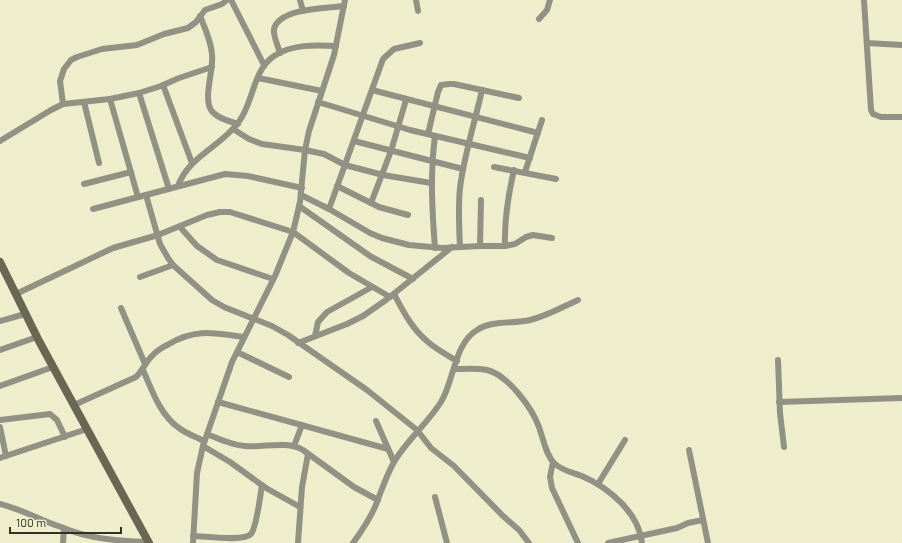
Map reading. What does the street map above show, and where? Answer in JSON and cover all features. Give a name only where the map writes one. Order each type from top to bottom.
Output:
[{"type":"main road","points":[[0,262],[37,337],[149,542]]},
{"type":"street","points":[[63,104],[60,81],[64,70],[71,60],[102,49],[143,44],[164,34],[188,28],[196,22],[208,8],[222,4],[227,0]]},
{"type":"street","points":[[231,0],[264,65]]},
{"type":"street","points":[[300,0],[303,11]]},
{"type":"street","points":[[416,0],[418,11]]},
{"type":"street","points":[[539,19],[547,10],[550,0]]},
{"type":"street","points":[[864,0],[870,106],[873,114],[881,117],[902,117]]},
{"type":"street","points":[[193,543],[197,473],[203,443],[237,352],[274,279],[293,232],[301,195],[305,150],[309,131],[336,46],[345,3],[303,11],[282,18],[276,26],[274,33],[280,53]]},
{"type":"street","points":[[200,16],[211,47],[212,67],[208,91],[209,106],[218,116],[238,124]]},
{"type":"street","points":[[329,208],[381,64],[387,55],[399,47],[420,43]]},
{"type":"street","points":[[867,43],[902,45]]},
{"type":"street","points":[[178,186],[183,173],[192,163],[238,124],[264,65],[274,56],[302,46],[336,46]]},
{"type":"street","points":[[0,141],[50,110],[63,104],[139,94],[212,67]]},
{"type":"street","points":[[258,78],[322,91]]},
{"type":"street","points":[[434,248],[431,183],[432,135],[435,107],[441,85],[449,84],[518,98]]},
{"type":"street","points":[[164,85],[192,163]]},
{"type":"street","points":[[372,90],[538,133]]},
{"type":"street","points":[[460,247],[459,202],[463,169],[482,90]]},
{"type":"street","points":[[139,94],[169,188]]},
{"type":"street","points":[[110,99],[138,197]]},
{"type":"street","points":[[371,203],[383,175],[406,100]]},
{"type":"street","points":[[84,102],[99,163]]},
{"type":"street","points":[[318,102],[432,135],[530,158]]},
{"type":"street","points":[[525,172],[542,120]]},
{"type":"street","points":[[233,129],[256,142],[324,154],[345,165],[383,175],[431,183]]},
{"type":"street","points":[[354,141],[463,169]]},
{"type":"street","points":[[494,167],[556,179]]},
{"type":"street","points":[[505,246],[504,225],[514,170]]},
{"type":"street","points":[[84,184],[131,172]]},
{"type":"street","points":[[93,209],[218,175],[232,174],[302,188]]},
{"type":"street","points":[[337,186],[371,203],[408,215]]},
{"type":"street","points":[[146,195],[163,250],[173,265],[212,300],[224,307],[272,326],[367,390],[417,430],[431,448],[454,466],[503,516],[519,530],[529,543]]},
{"type":"street","points":[[301,195],[329,208],[364,230],[382,238],[409,245],[434,248],[505,246],[515,244],[526,237],[533,235],[552,238]]},
{"type":"street","points":[[480,246],[481,200]]},
{"type":"street","points":[[299,206],[370,256],[413,279]]},
{"type":"street","points":[[16,294],[113,248],[158,235],[207,215],[225,212],[293,232],[344,270],[372,287],[392,295],[422,336],[435,347],[456,360]]},
{"type":"street","points":[[180,227],[197,246],[217,260],[274,279]]},
{"type":"street","points":[[298,343],[355,320],[392,295],[452,247]]},
{"type":"street","points":[[140,276],[173,265]]},
{"type":"street","points":[[315,336],[318,322],[327,312],[372,287]]},
{"type":"street","points":[[353,543],[368,520],[394,462],[417,430],[441,402],[449,384],[456,360],[469,335],[476,330],[492,325],[538,318],[578,300]]},
{"type":"street","points":[[121,308],[160,406],[169,419],[184,432],[203,443],[262,485],[300,507]]},
{"type":"street","points":[[0,321],[26,314]]},
{"type":"street","points":[[74,405],[136,376],[153,354],[190,334],[205,333],[244,337]]},
{"type":"street","points":[[0,350],[37,337]]},
{"type":"street","points":[[237,352],[289,377]]},
{"type":"street","points":[[778,360],[779,402],[784,447]]},
{"type":"street","points":[[0,386],[53,367]]},
{"type":"street","points":[[454,369],[486,370],[504,380],[530,407],[538,424],[548,454],[553,462],[565,470],[598,484],[611,494],[631,514],[641,536],[642,543]]},
{"type":"street","points":[[779,402],[902,398]]},
{"type":"street","points":[[218,402],[388,449]]},
{"type":"street","points":[[0,420],[50,414],[57,420],[65,437]]},
{"type":"street","points":[[376,421],[394,462]]},
{"type":"street","points":[[294,446],[302,425]]},
{"type":"street","points":[[0,427],[3,457],[87,429]]},
{"type":"street","points":[[207,434],[226,442],[244,446],[294,446],[308,454],[349,484],[378,500]]},
{"type":"street","points":[[598,484],[625,440]]},
{"type":"street","points":[[689,450],[708,543]]},
{"type":"street","points":[[298,543],[300,507],[308,454]]},
{"type":"street","points":[[553,462],[550,477],[552,488],[578,543]]},
{"type":"street","points":[[193,536],[247,537],[250,534],[254,524],[262,485]]},
{"type":"street","points":[[435,497],[446,543]]},
{"type":"street","points":[[0,504],[20,510],[64,529],[92,537],[111,540],[149,542]]},
{"type":"street","points":[[608,543],[677,528],[688,523],[703,520]]},
{"type":"street","points":[[63,543],[64,529]]}]
